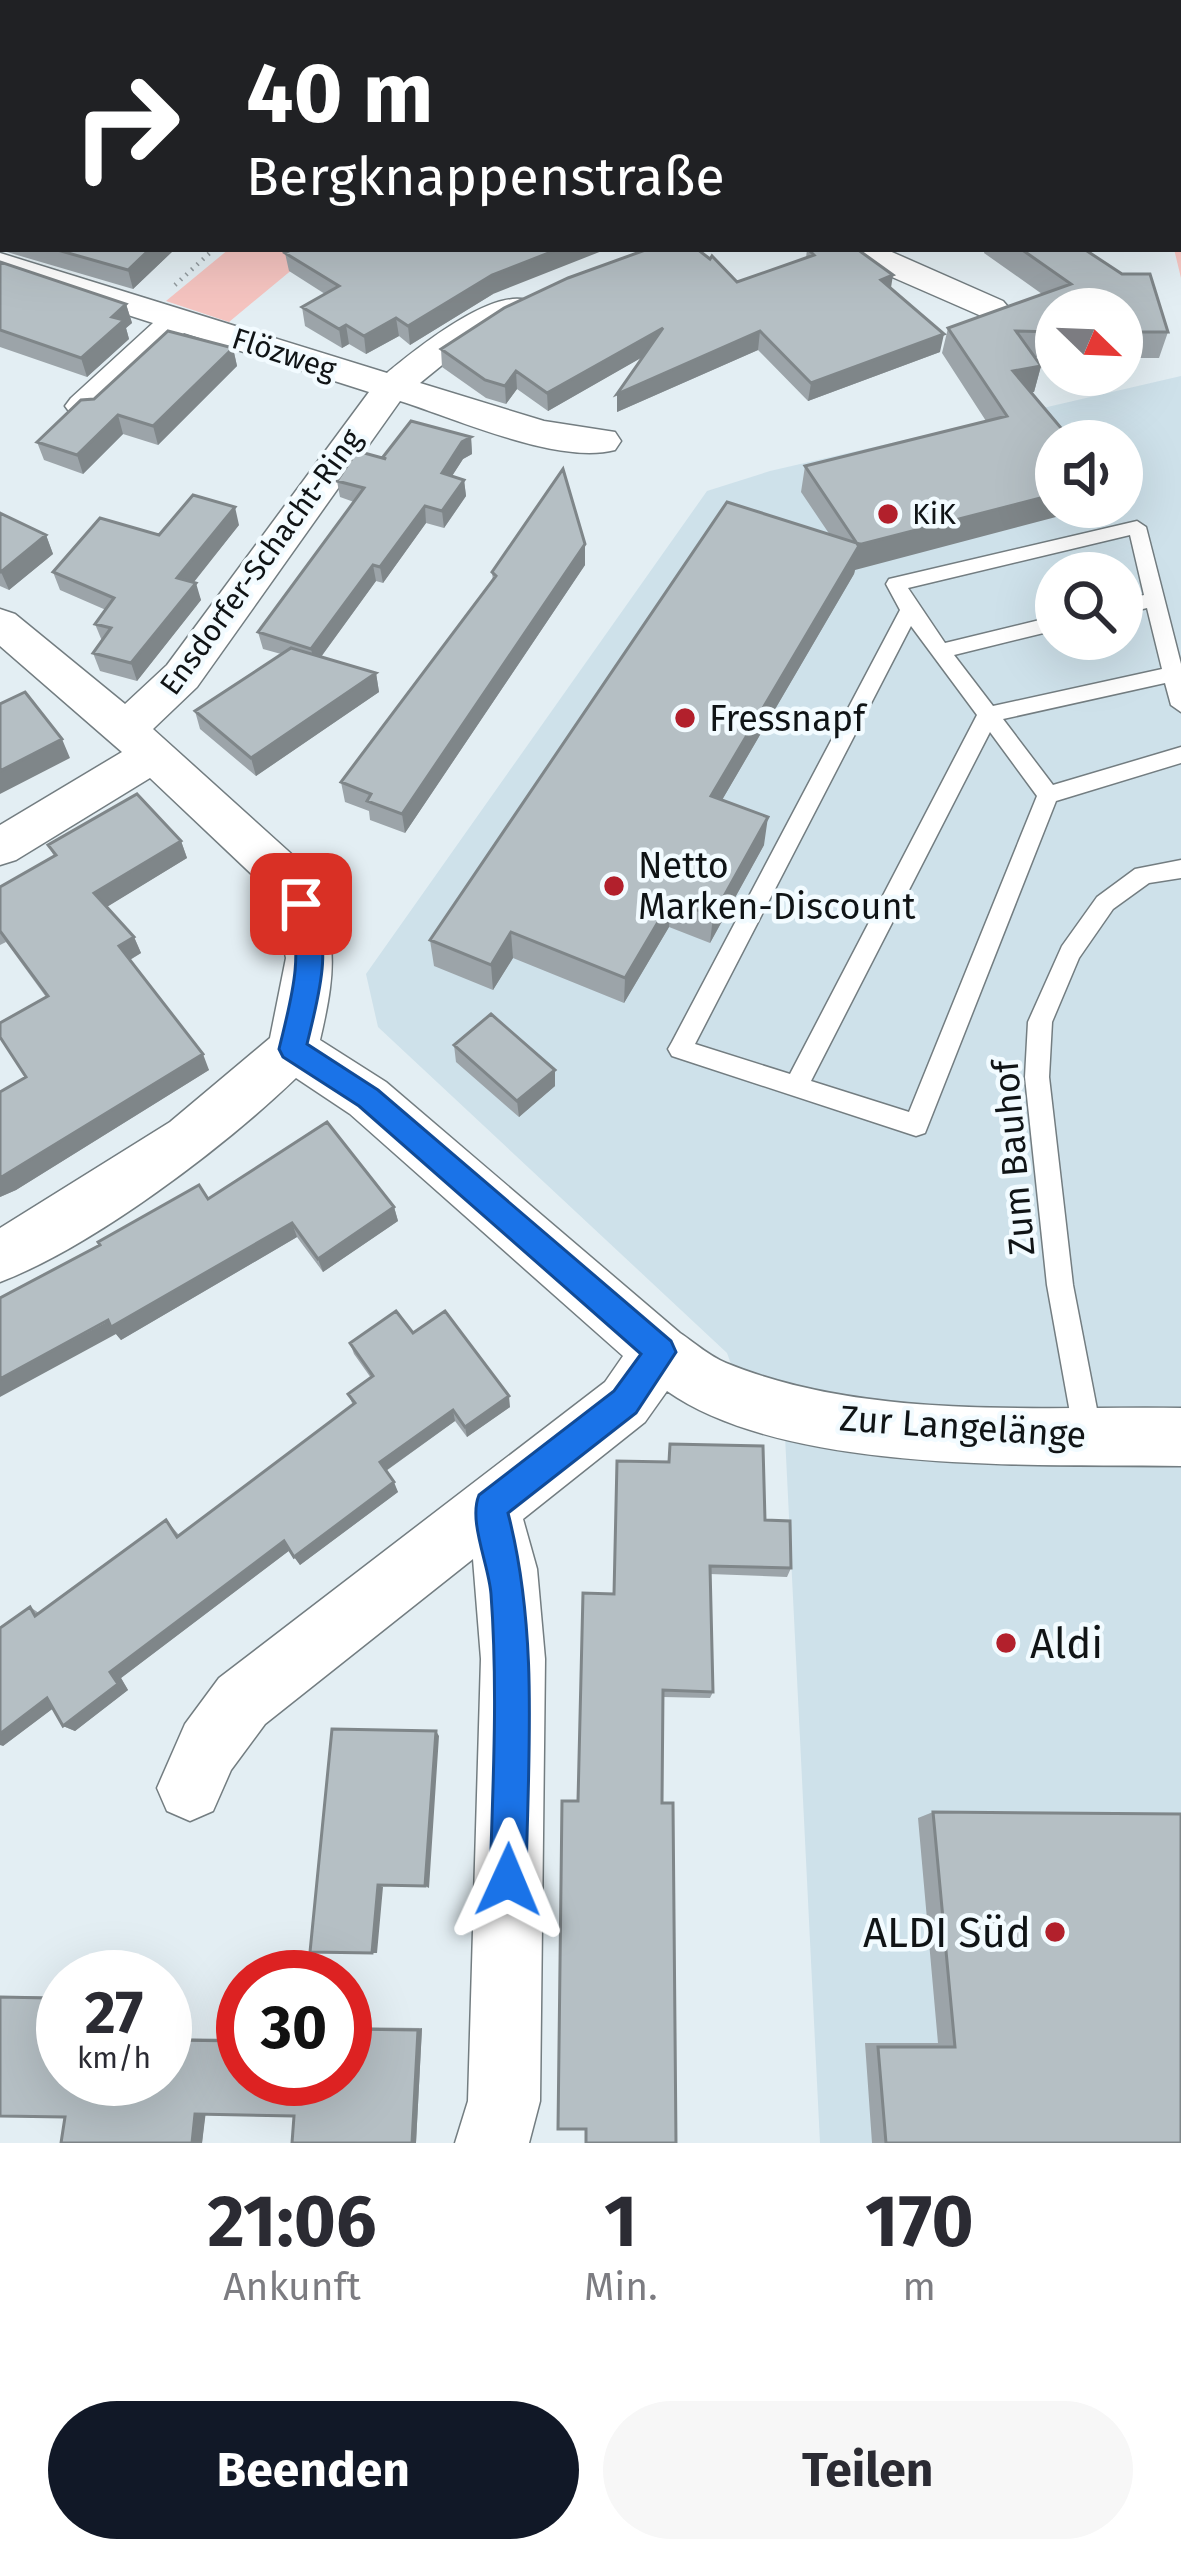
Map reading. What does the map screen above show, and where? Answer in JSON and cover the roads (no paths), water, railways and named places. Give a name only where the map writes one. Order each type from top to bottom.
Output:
[{"type":"street","points":[[863,252],[991,308]]},
{"type":"street","name":"Flözweg","points":[[0,263],[391,388]]},
{"type":"street","name":"Ensdorfer-Schacht-Ring","points":[[0,847],[138,743],[391,388],[439,349],[554,288]]},
{"type":"street","points":[[84,406],[178,320]]},
{"type":"street","points":[[391,388],[540,433],[602,441]]},
{"type":"street","points":[[0,624],[254,845],[301,904],[310,930],[310,976],[293,1049],[244,1097],[144,1174],[0,1257]]},
{"type":"street","name":"Zur Langelänge","points":[[293,1049],[368,1098],[661,1352],[709,1386],[782,1409],[886,1428],[1181,1437]]},
{"type":"street","points":[[190,1788],[208,1747],[242,1701],[625,1402],[661,1352]]},
{"type":"street","points":[[490,1507],[506,1569],[513,1658],[504,2101],[492,2143]]},
{"type":"lane","points":[[1048,795],[910,610],[896,584],[1137,527],[1181,704]]},
{"type":"lane","points":[[1143,601],[1154,598]]},
{"type":"lane","points":[[910,610],[680,1048],[916,1125],[1048,795]]},
{"type":"lane","points":[[940,651],[1035,628]]},
{"type":"lane","points":[[988,715],[1174,674]]},
{"type":"lane","points":[[796,1087],[988,715]]},
{"type":"lane","points":[[1048,795],[1181,755]]},
{"type":"lane","name":"Zum Bauhof","points":[[1088,1435],[1060,1285],[1037,1078],[1040,1022],[1070,953],[1105,903],[1143,875],[1181,868]]},
{"type":"place","name":"KiK","points":[[888,514]]},
{"type":"place","name":"Fressnapf","points":[[685,718]]},
{"type":"place","name":"Netto Marken-Discount","points":[[614,886]]},
{"type":"place","name":"Aldi","points":[[1006,1643]]},
{"type":"place","name":"ALDI Süd","points":[[1055,1932]]}]
